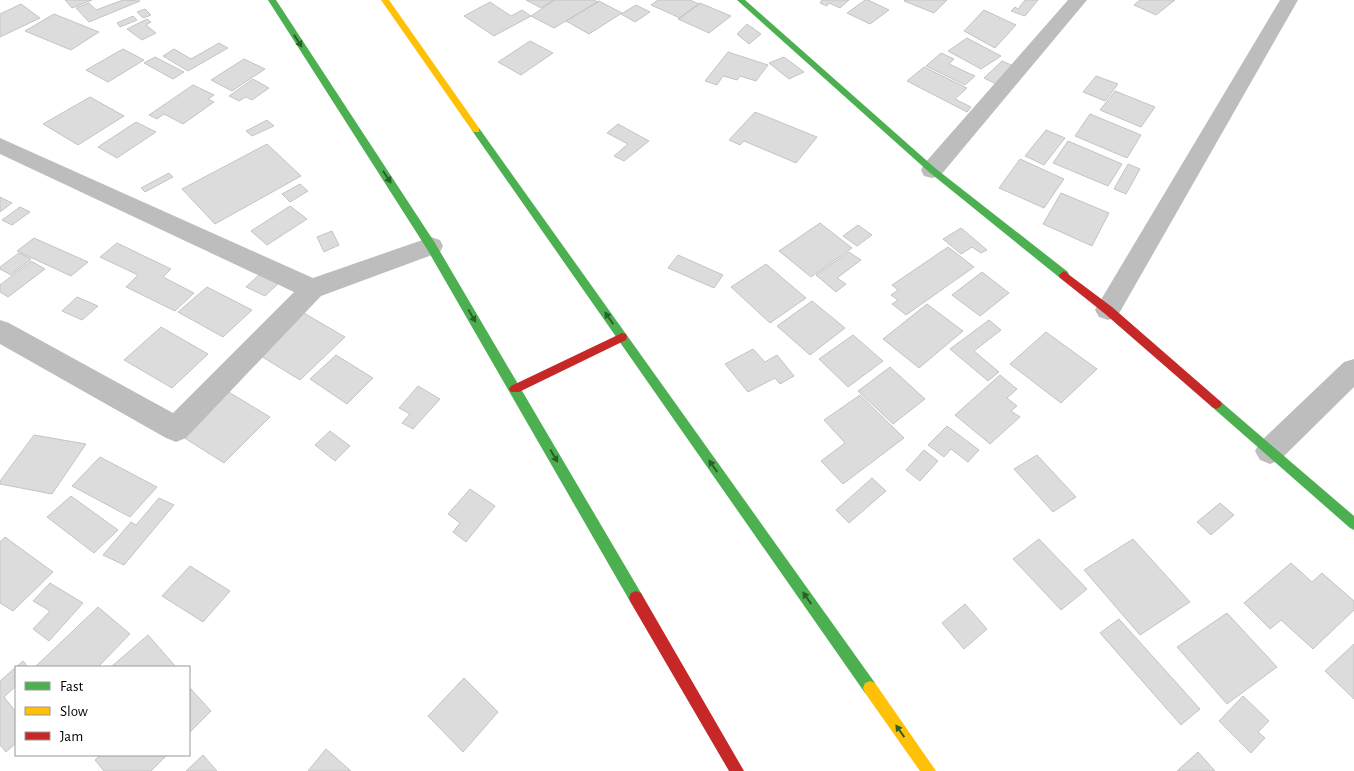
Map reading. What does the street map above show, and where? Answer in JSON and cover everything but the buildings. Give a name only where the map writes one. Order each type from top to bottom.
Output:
[{"type":"main road","points":[[272,0],[431,246],[737,771]]},
{"type":"main road","points":[[385,0],[928,771]]},
{"type":"main road","points":[[746,1],[932,170],[1108,310],[1354,524]]},
{"type":"main road","points":[[515,389],[622,337]]},
{"type":"street","points":[[932,170],[1078,0]]},
{"type":"street","points":[[1108,310],[1289,0]]},
{"type":"street","points":[[0,145],[312,289]]},
{"type":"street","points":[[0,331],[176,429],[312,289],[431,246]]},
{"type":"street","points":[[1270,451],[1354,370]]},
{"type":"traffic: fast","points":[[272,0],[431,246],[636,598]]},
{"type":"traffic: fast","points":[[741,0],[932,170],[1064,275]]},
{"type":"traffic: fast","points":[[476,130],[870,688]]},
{"type":"traffic: fast","points":[[1216,404],[1354,524]]},
{"type":"traffic: slow","points":[[385,0],[476,130]]},
{"type":"traffic: slow","points":[[870,688],[929,771]]},
{"type":"traffic: jam","points":[[1064,275],[1108,310],[1216,404]]},
{"type":"traffic: jam","points":[[515,389],[622,337]]},
{"type":"traffic: jam","points":[[636,598],[737,771]]}]
